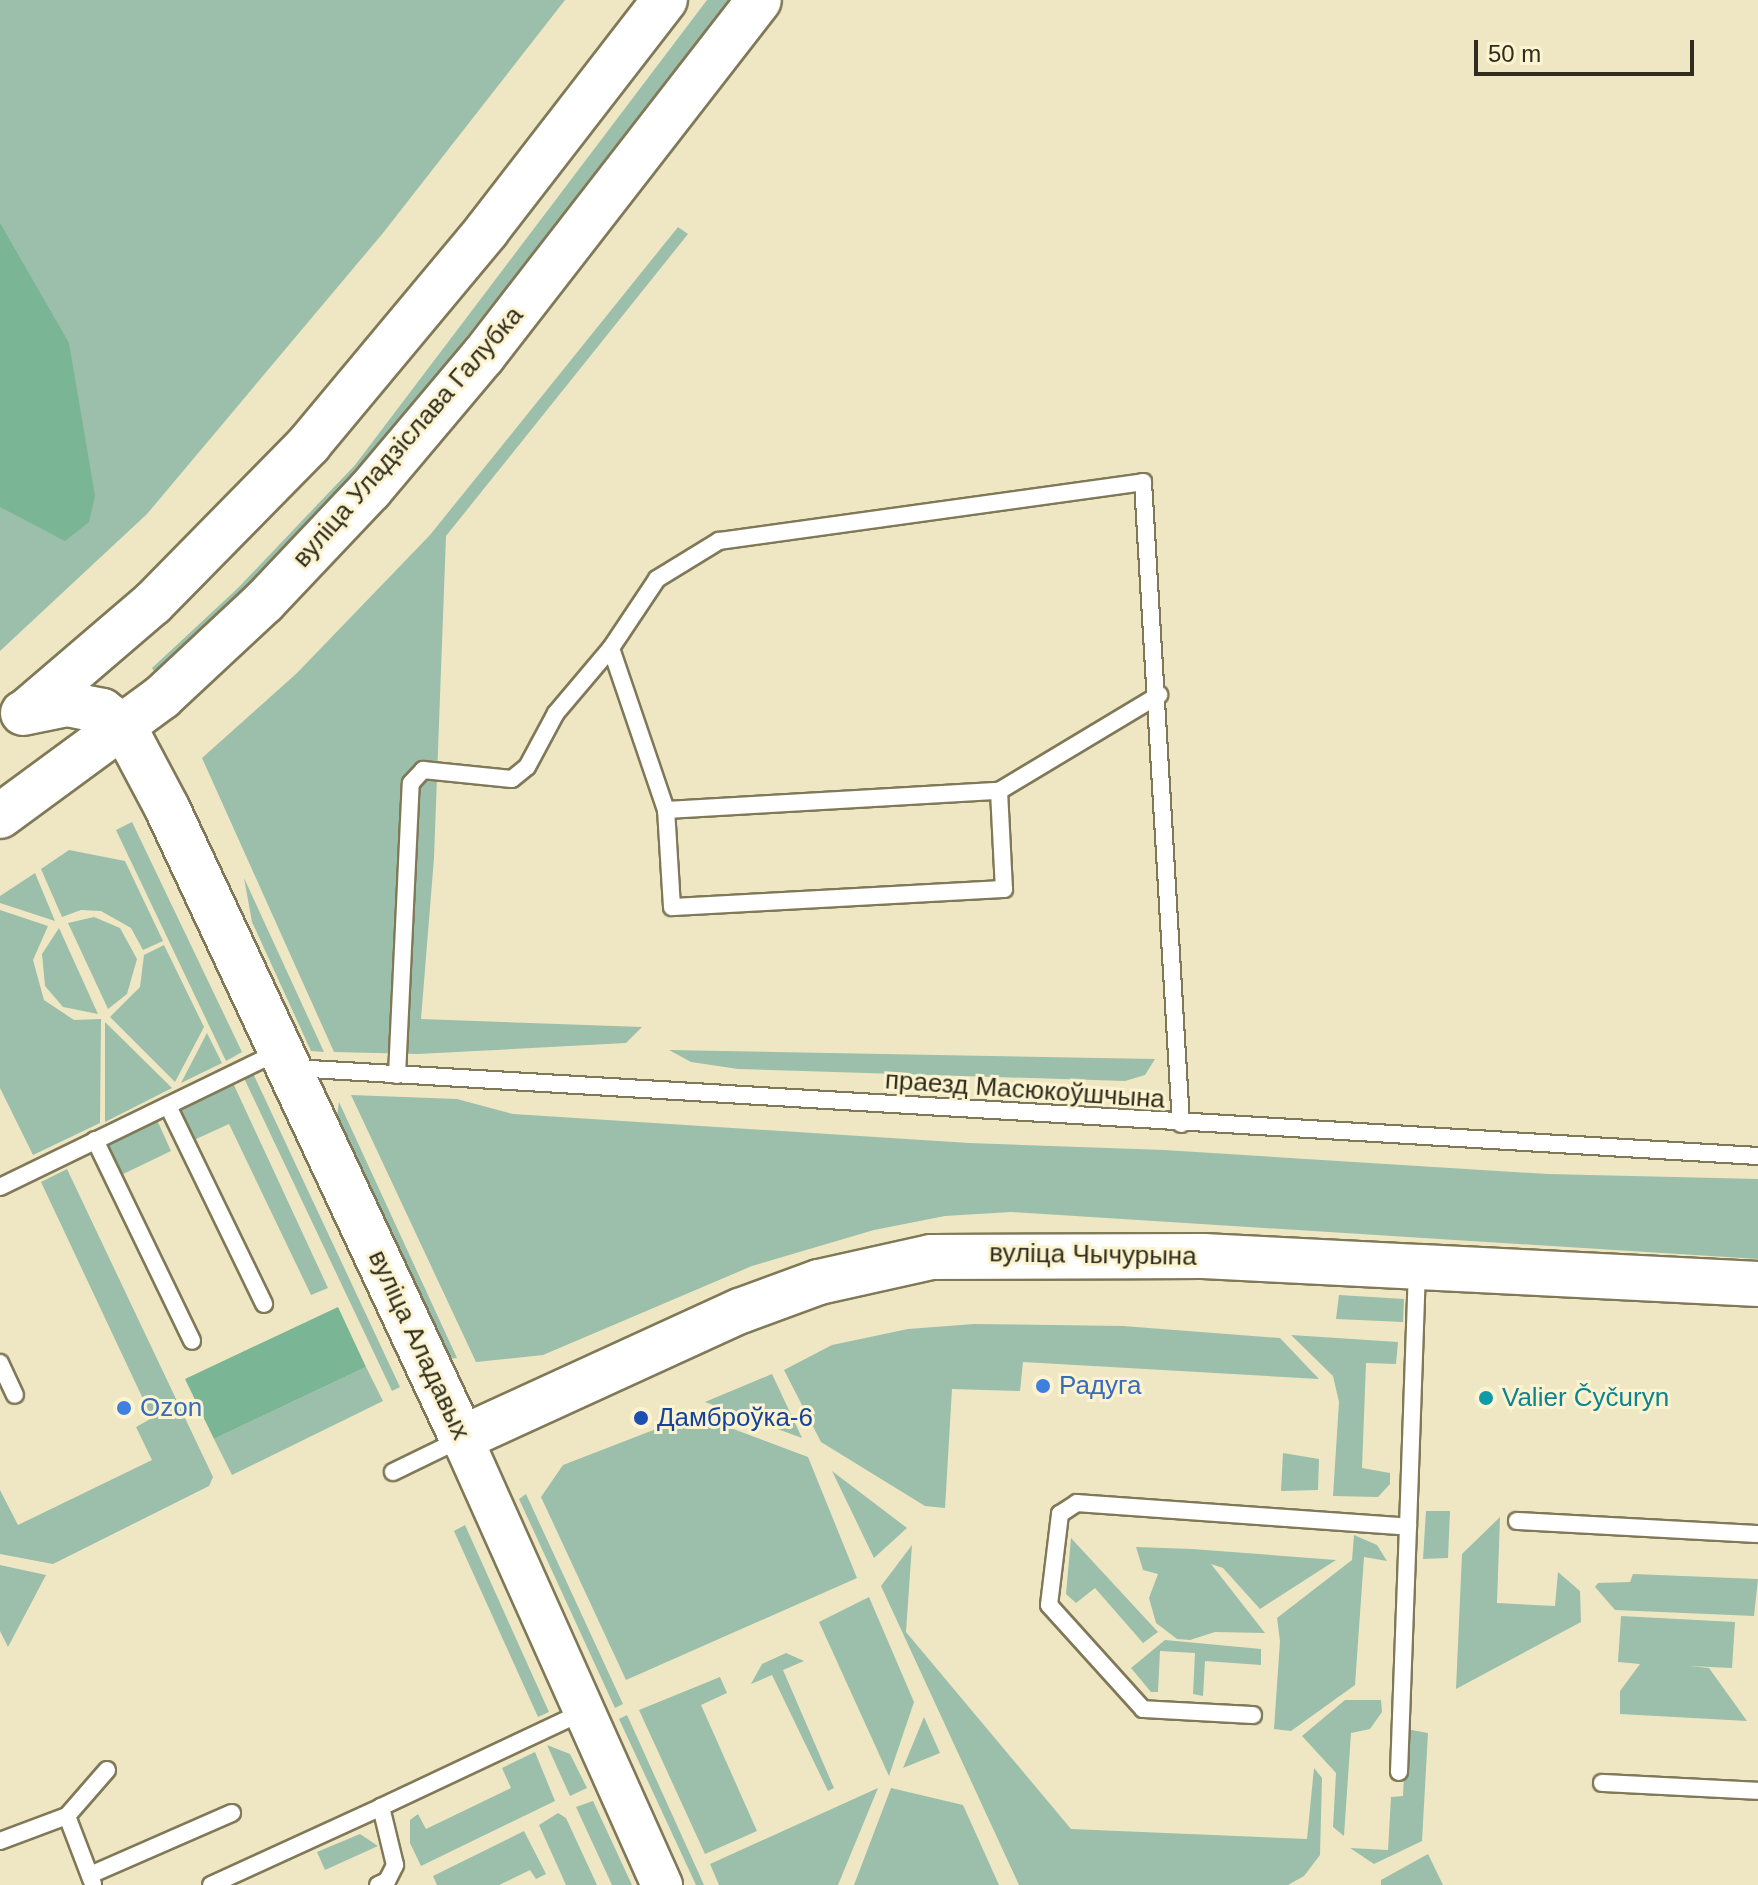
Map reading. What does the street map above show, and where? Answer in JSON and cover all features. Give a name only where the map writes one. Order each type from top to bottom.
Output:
[{"type":"main road","points":[[12,722],[112,641],[215,544],[309,444],[487,230],[665,0]]},
{"type":"main road","name":"вуліца Уладзіслава Галубка","points":[[0,816],[58,776],[113,725],[264,602],[370,490],[483,356],[759,0]]},
{"type":"main road","name":"вуліца Аладавых","points":[[112,641],[101,666],[113,725],[154,795],[285,1059],[462,1438]]},
{"type":"main road","points":[[12,722],[52,704],[113,725]]},
{"type":"main road","points":[[58,776],[107,774],[154,795]]},
{"type":"main road","name":"вуліца Чычурына","points":[[462,1438],[740,1311],[893,1262],[1061,1253],[1758,1284]]},
{"type":"street","name":"вуліца Аладавых","points":[[462,1438],[662,1885]]},
{"type":"lane","points":[[397,1075],[411,783],[423,770],[512,779],[527,767],[556,713],[611,648],[657,579],[719,541],[1143,482],[1159,695],[1181,1124]]},
{"type":"lane","points":[[611,648],[666,810],[672,907],[1004,889],[999,791]]},
{"type":"lane","points":[[666,810],[999,791],[1159,695]]},
{"type":"lane","points":[[0,1187],[168,1106],[285,1059]]},
{"type":"lane","name":"праезд Масюкоўшчына","points":[[285,1059],[397,1075],[1758,1156]]},
{"type":"lane","points":[[168,1106],[264,1304]]},
{"type":"lane","points":[[95,1140],[192,1341]]},
{"type":"lane","points":[[1399,1772],[1417,1271]]},
{"type":"lane","points":[[0,1363],[15,1395]]},
{"type":"lane","points":[[393,1472],[462,1438]]},
{"type":"lane","points":[[1253,1715],[1143,1709],[1049,1605],[1060,1514],[1077,1503],[1408,1527]]},
{"type":"lane","points":[[1517,1521],[1758,1534]]},
{"type":"lane","points":[[211,1885],[585,1711]]},
{"type":"lane","points":[[0,1841],[67,1816],[107,1770]]},
{"type":"lane","points":[[1602,1783],[1758,1791]]},
{"type":"lane","points":[[378,1885],[387,1881],[395,1865],[381,1807]]},
{"type":"lane","points":[[67,1816],[92,1880],[232,1813]]},
{"type":"green space","points":[[0,0],[565,0],[383,233],[147,514],[0,651]]},
{"type":"green space","points":[[707,0],[733,0],[350,484],[238,598],[155,673],[152,668],[238,588],[355,465]]},
{"type":"green space","points":[[0,223],[69,343],[95,496],[89,522],[65,541],[0,507]]},
{"type":"green space","points":[[678,227],[688,234],[446,536],[434,858],[421,1019],[642,1027],[626,1043],[418,1054],[334,1052],[202,758],[297,673],[430,535]]},
{"type":"green space","points":[[132,822],[242,1052],[226,1061],[116,830]]},
{"type":"green space","points":[[69,850],[125,861],[163,941],[143,950],[131,928],[101,911],[81,910],[62,917],[41,869]]},
{"type":"green space","points":[[35,873],[55,921],[0,903],[0,896]]},
{"type":"green space","points":[[244,878],[324,1052],[311,1051],[252,922]]},
{"type":"green space","points":[[0,910],[48,926],[33,960],[44,1000],[74,1020],[101,1019],[100,1123],[33,1155],[0,1088]]},
{"type":"green space","points":[[94,917],[120,928],[137,959],[127,994],[108,1009],[68,923]]},
{"type":"green space","points":[[59,928],[98,1014],[63,1007],[45,986],[42,954]]},
{"type":"green space","points":[[164,945],[204,1027],[175,1082],[110,1017],[140,987],[144,955]]},
{"type":"green space","points":[[105,1022],[172,1088],[105,1122]]},
{"type":"green space","points":[[207,1033],[222,1063],[181,1083]]},
{"type":"green space","points":[[669,1050],[1155,1059],[1145,1075],[1125,1081],[738,1069],[691,1062]]},
{"type":"green space","points":[[251,1069],[400,1387],[392,1391],[242,1074]]},
{"type":"green space","points":[[233,1083],[328,1288],[311,1295],[229,1124],[194,1140],[180,1109]]},
{"type":"green space","points":[[351,1095],[457,1099],[513,1114],[969,1143],[1164,1150],[1548,1174],[1758,1179],[1758,1259],[1011,1212],[945,1216],[874,1230],[752,1266],[543,1355],[476,1362]]},
{"type":"green space","points":[[339,1102],[457,1358],[447,1359],[336,1122]]},
{"type":"green space","points":[[157,1120],[171,1151],[119,1176],[105,1146]]},
{"type":"green space","points":[[67,1169],[213,1477],[209,1486],[53,1564],[0,1554],[0,1490],[18,1525],[152,1460],[136,1427],[152,1418],[41,1182]]},
{"type":"green space","points":[[1339,1295],[1404,1299],[1403,1322],[1336,1319]]},
{"type":"green space","points":[[338,1307],[366,1367],[214,1439],[185,1379]]},
{"type":"green space","points":[[974,1324],[1123,1326],[1280,1338],[1319,1379],[1023,1362],[1020,1391],[952,1389],[945,1508],[925,1506],[821,1442],[784,1370],[832,1345],[908,1329]]},
{"type":"green space","points":[[1291,1335],[1398,1342],[1396,1364],[1366,1363],[1362,1468],[1390,1473],[1390,1484],[1378,1497],[1333,1496],[1339,1402],[1333,1376]]},
{"type":"green space","points":[[366,1367],[383,1401],[232,1475],[214,1439]]},
{"type":"green space","points":[[772,1374],[802,1438],[705,1402]]},
{"type":"green space","points":[[669,1424],[720,1424],[808,1457],[857,1578],[626,1680],[541,1497],[563,1465]]},
{"type":"green space","points":[[1283,1453],[1319,1459],[1318,1490],[1281,1491]]},
{"type":"green space","points":[[832,1471],[907,1528],[874,1558]]},
{"type":"green space","points":[[526,1494],[623,1704],[615,1708],[519,1499]]},
{"type":"green space","points":[[1426,1511],[1450,1511],[1448,1558],[1423,1559]]},
{"type":"green space","points":[[1500,1517],[1497,1603],[1555,1606],[1558,1572],[1580,1591],[1581,1622],[1456,1689],[1462,1554]]},
{"type":"green space","points":[[465,1525],[549,1712],[538,1717],[454,1531]]},
{"type":"green space","points":[[1354,1535],[1377,1545],[1387,1561],[1364,1557],[1355,1685],[1291,1731],[1274,1729],[1280,1641],[1277,1618],[1352,1560]]},
{"type":"green space","points":[[1071,1538],[1158,1632],[1143,1643],[1095,1588],[1076,1603],[1066,1594]]},
{"type":"green space","points":[[912,1545],[906,1632],[1071,1829],[1307,1839],[1314,1768],[1322,1778],[1320,1855],[1304,1876],[1288,1885],[1019,1885],[881,1586]]},
{"type":"green space","points":[[1136,1547],[1336,1560],[1260,1609],[1223,1568],[1211,1564],[1265,1633],[1215,1632],[1190,1640],[1177,1639],[1156,1623],[1149,1598],[1158,1574],[1143,1570]]},
{"type":"green space","points":[[0,1565],[46,1575],[8,1647],[0,1631]]},
{"type":"green space","points":[[1633,1574],[1758,1579],[1754,1616],[1615,1610],[1595,1587],[1598,1583],[1630,1582]]},
{"type":"green space","points":[[869,1597],[914,1702],[889,1776],[819,1622]]},
{"type":"green space","points":[[1621,1616],[1735,1622],[1732,1668],[1689,1666],[1709,1668],[1747,1721],[1620,1714],[1620,1691],[1640,1664],[1618,1662]]},
{"type":"green space","points":[[1165,1640],[1261,1649],[1261,1665],[1205,1661],[1203,1696],[1193,1694],[1195,1653],[1160,1651],[1158,1692],[1151,1692],[1131,1668]]},
{"type":"green space","points":[[786,1653],[804,1661],[783,1670],[834,1788],[828,1791],[772,1675],[751,1684],[762,1664]]},
{"type":"green space","points":[[720,1677],[727,1693],[701,1705],[757,1831],[705,1854],[639,1710]]},
{"type":"green space","points":[[1345,1700],[1381,1700],[1382,1712],[1370,1729],[1351,1733],[1344,1836],[1333,1827],[1336,1773],[1302,1736]]},
{"type":"green space","points":[[627,1715],[704,1885],[696,1885],[619,1719]]},
{"type":"green space","points":[[924,1717],[940,1753],[903,1768]]},
{"type":"green space","points":[[1406,1729],[1428,1733],[1422,1841],[1374,1864],[1350,1848],[1388,1850],[1391,1797],[1403,1796]]},
{"type":"green space","points":[[547,1745],[570,1754],[587,1788],[570,1796]]},
{"type":"green space","points":[[535,1752],[555,1801],[421,1866],[410,1843],[410,1820],[418,1814],[426,1829],[511,1788],[502,1768]]},
{"type":"green space","points":[[878,1788],[838,1885],[719,1885],[710,1864]]},
{"type":"green space","points":[[891,1788],[963,1805],[999,1885],[854,1885]]},
{"type":"green space","points":[[593,1801],[632,1885],[612,1885],[576,1807]]},
{"type":"green space","points":[[558,1813],[566,1818],[597,1885],[566,1885],[539,1825]]},
{"type":"green space","points":[[524,1831],[546,1874],[536,1879],[530,1870],[499,1885],[437,1885],[433,1876]]},
{"type":"green space","points":[[360,1834],[378,1846],[325,1870],[317,1852]]},
{"type":"green space","points":[[1428,1854],[1443,1885],[1381,1885],[1381,1880]]},
{"type":"place","name":"Радуга","points":[[1043,1386]]},
{"type":"place","name":"Valier Čyčuryn","points":[[1486,1398]]},
{"type":"place","name":"Ozon","points":[[124,1408]]},
{"type":"place","name":"Дамброўка-6","points":[[641,1418]]}]
